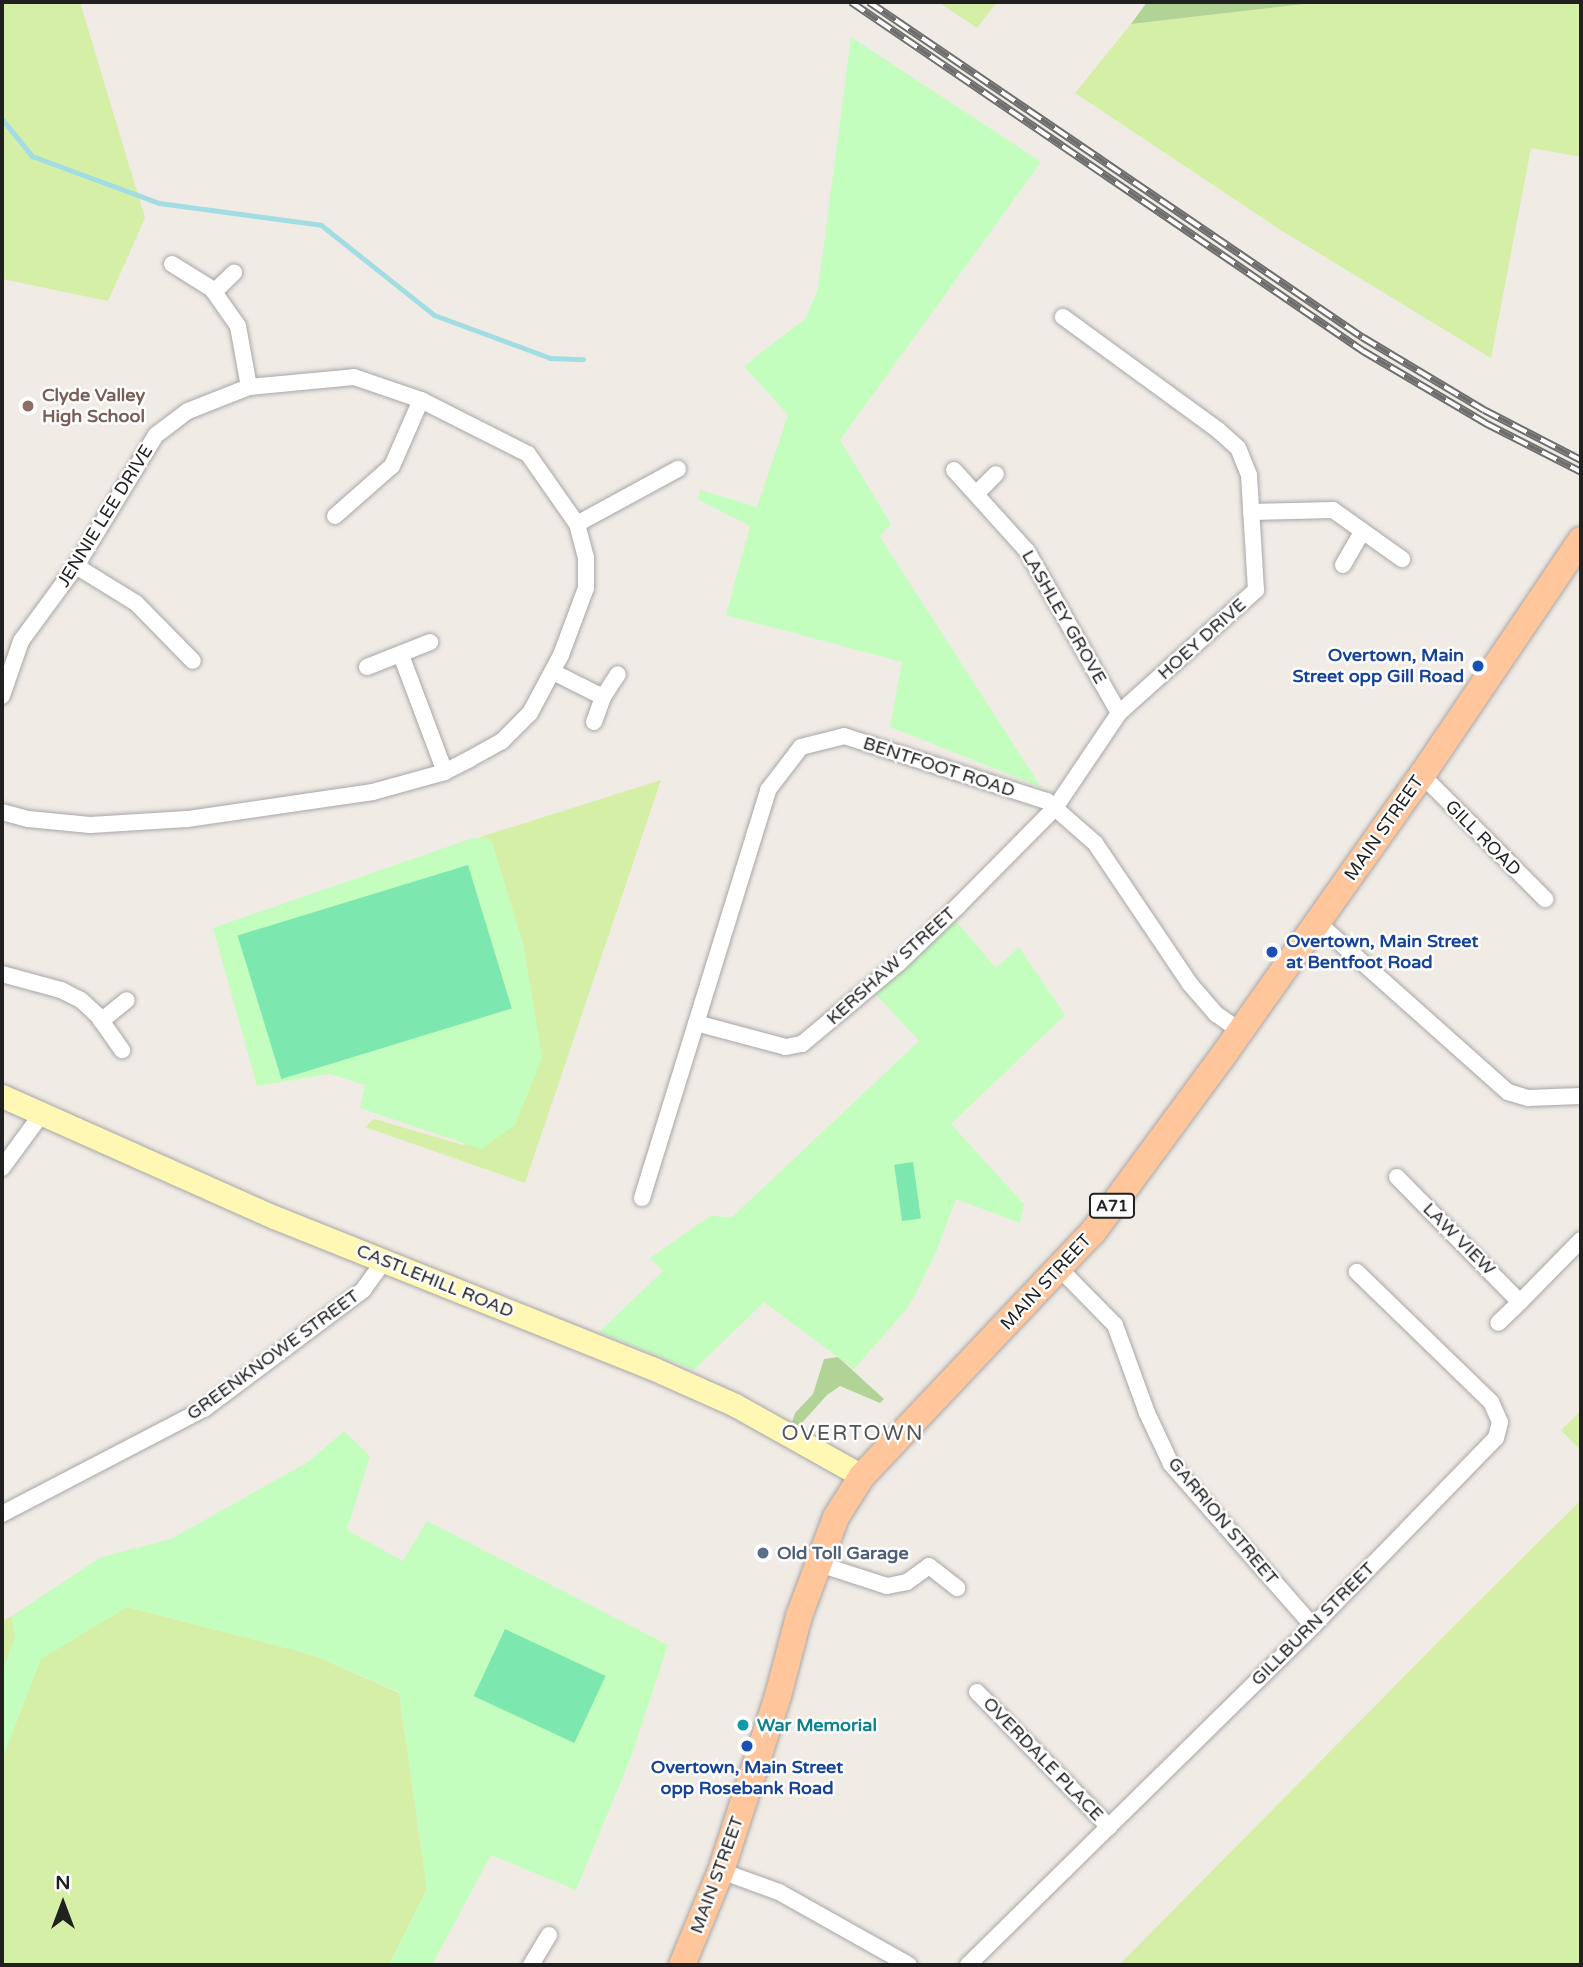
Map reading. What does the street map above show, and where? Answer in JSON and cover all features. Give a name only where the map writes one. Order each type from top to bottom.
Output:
[{"type":"main road","name":"MAIN STREET","points":[[682,1965],[721,1871],[778,1696],[799,1616],[836,1517],[862,1476],[1093,1232],[1422,775],[1581,540]]},
{"type":"main road","name":"CASTLEHILL ROAD","points":[[2,1096],[384,1261],[652,1368],[735,1405],[862,1476]]},
{"type":"street","points":[[172,264],[214,292],[238,326],[249,387]]},
{"type":"street","points":[[214,292],[234,273]]},
{"type":"street","name":"HOEY DRIVE","points":[[1055,808],[1119,713],[1256,590],[1249,475],[1238,448],[1218,430],[1063,317]]},
{"type":"street","name":"JENNIE LEE DRIVE","points":[[2,696],[21,641],[76,566],[156,435],[188,411],[249,387],[354,377],[421,400],[528,454],[577,524],[586,558],[586,588],[575,623],[553,672],[530,713],[502,741],[444,772],[373,792],[249,811],[129,825],[28,819],[2,812]]},
{"type":"street","points":[[335,516],[393,466],[421,400]]},
{"type":"street","points":[[577,524],[678,470]]},
{"type":"street","name":"LASHLEY GROVE","points":[[954,470],[1027,551],[1119,713]]},
{"type":"street","points":[[976,494],[996,474]]},
{"type":"street","points":[[1251,512],[1333,510],[1402,559]]},
{"type":"street","points":[[1343,565],[1363,531]]},
{"type":"street","points":[[76,566],[136,603],[194,661]]},
{"type":"street","points":[[367,667],[430,642]]},
{"type":"street","points":[[401,655],[444,772]]},
{"type":"street","points":[[553,672],[603,697]]},
{"type":"street","points":[[594,722],[603,697],[618,674]]},
{"type":"street","name":"BENTFOOT ROAD","points":[[642,1198],[768,790],[801,747],[844,736],[1047,802],[1095,843],[1190,984],[1216,1014],[1240,1031]]},
{"type":"street","name":"GILL ROAD","points":[[1422,775],[1545,900]]},
{"type":"street","name":"KERSHAW STREET","points":[[696,1024],[786,1047],[802,1044],[899,963],[1055,808]]},
{"type":"street","points":[[1317,922],[1508,1092],[1528,1098],[1581,1096]]},
{"type":"street","points":[[2,974],[61,990],[81,1000],[101,1020],[122,1050]]},
{"type":"street","points":[[101,1020],[127,1000]]},
{"type":"street","points":[[2,1168],[41,1115]]},
{"type":"street","name":"LAW VIEW","points":[[1397,1177],[1520,1302]]},
{"type":"street","points":[[1498,1323],[1581,1240]]},
{"type":"street","name":"GREENKNOWE STREET","points":[[2,1514],[204,1409],[363,1290],[384,1261]]},
{"type":"street","name":"GARRION STREET","points":[[1060,1269],[1115,1325],[1147,1413],[1171,1464],[1312,1626]]},
{"type":"street","name":"GILLBURN STREET","points":[[968,1965],[1312,1626],[1496,1438],[1500,1422],[1491,1402],[1357,1272]]},
{"type":"street","points":[[819,1564],[887,1586],[907,1582],[929,1566],[957,1588]]},
{"type":"street","name":"OVERDALE PLACE","points":[[976,1692],[1108,1827]]},
{"type":"street","points":[[721,1871],[779,1892],[909,1965]]},
{"type":"street","points":[[531,1965],[549,1935]]},
{"type":"green space","points":[[2,2],[80,2],[145,218],[108,301],[2,279]]},
{"type":"green space","points":[[938,2],[997,2],[977,28]]},
{"type":"green space","points":[[1147,2],[1322,2],[1131,24]]},
{"type":"green space","points":[[1322,2],[1581,2],[1581,157],[1531,148],[1491,358],[1279,229],[1075,93],[1131,24]]},
{"type":"green space","points":[[851,37],[1041,162],[840,440],[891,524],[880,537],[1041,787],[890,727],[902,662],[726,615],[750,526],[697,499],[701,490],[757,507],[788,415],[744,366],[806,318],[818,289]]},
{"type":"green space","points":[[661,780],[525,1183],[365,1127],[374,1119],[463,1145],[490,1138],[494,874],[480,837]]},
{"type":"green space","points":[[473,838],[491,839],[523,943],[542,1058],[515,1125],[481,1149],[360,1108],[365,1085],[330,1074],[257,1086],[213,928]]},
{"type":"green space","points":[[468,865],[512,1008],[281,1079],[238,935]]},
{"type":"green space","points":[[956,921],[996,968],[1019,947],[1065,1015],[951,1124],[1024,1204],[1020,1223],[956,1199],[936,1252],[914,1297],[906,1310],[854,1369],[764,1302],[694,1370],[599,1332],[663,1271],[650,1258],[710,1216],[732,1217],[919,1041],[876,994]]},
{"type":"green space","points":[[913,1162],[921,1218],[902,1221],[894,1165]]},
{"type":"green space","points":[[838,1357],[884,1399],[880,1403],[840,1386],[827,1395],[799,1426],[792,1422],[795,1413],[813,1394],[824,1359]]},
{"type":"green space","points":[[1581,1411],[1581,1451],[1561,1430]]},
{"type":"green space","points":[[344,1431],[370,1456],[347,1530],[403,1561],[427,1521],[668,1645],[631,1757],[576,1890],[491,1855],[432,1965],[389,1965],[427,1889],[399,1692],[313,1655],[127,1607],[41,1659],[2,1759],[2,1674],[15,1638],[12,1616],[101,1557],[171,1539],[308,1462]]},
{"type":"green space","points":[[1581,1500],[1581,1965],[1119,1965],[1455,1625]]},
{"type":"green space","points":[[127,1607],[313,1655],[399,1693],[427,1889],[389,1965],[2,1965],[2,1759],[41,1658]]},
{"type":"green space","points":[[12,1616],[15,1638],[2,1674],[2,1621]]},
{"type":"green space","points":[[505,1629],[606,1676],[574,1743],[474,1696]]},
{"type":"waterway","points":[[2,119],[32,156],[159,203],[321,225],[434,315],[550,358],[583,359]]},
{"type":"railway","points":[[851,2],[1363,351],[1485,423],[1581,472]]},
{"type":"railway","points":[[869,2],[1362,337],[1484,410],[1581,460]]},
{"type":"place","name":"Clyde Valley High School","points":[[28,406]]},
{"type":"place","name":"Overtown, Main Street opp Gill Road","points":[[1478,666]]},
{"type":"place","name":"Overtown, Main Street at Bentfoot Road","points":[[1272,952]]},
{"type":"place","name":"Old Toll Garage","points":[[763,1553]]},
{"type":"place","name":"War Memorial","points":[[743,1725]]},
{"type":"place","name":"Overtown, Main Street opp Rosebank Road","points":[[747,1746]]},
{"type":"district","name":"OVERTOWN","points":[[853,1434]]}]
